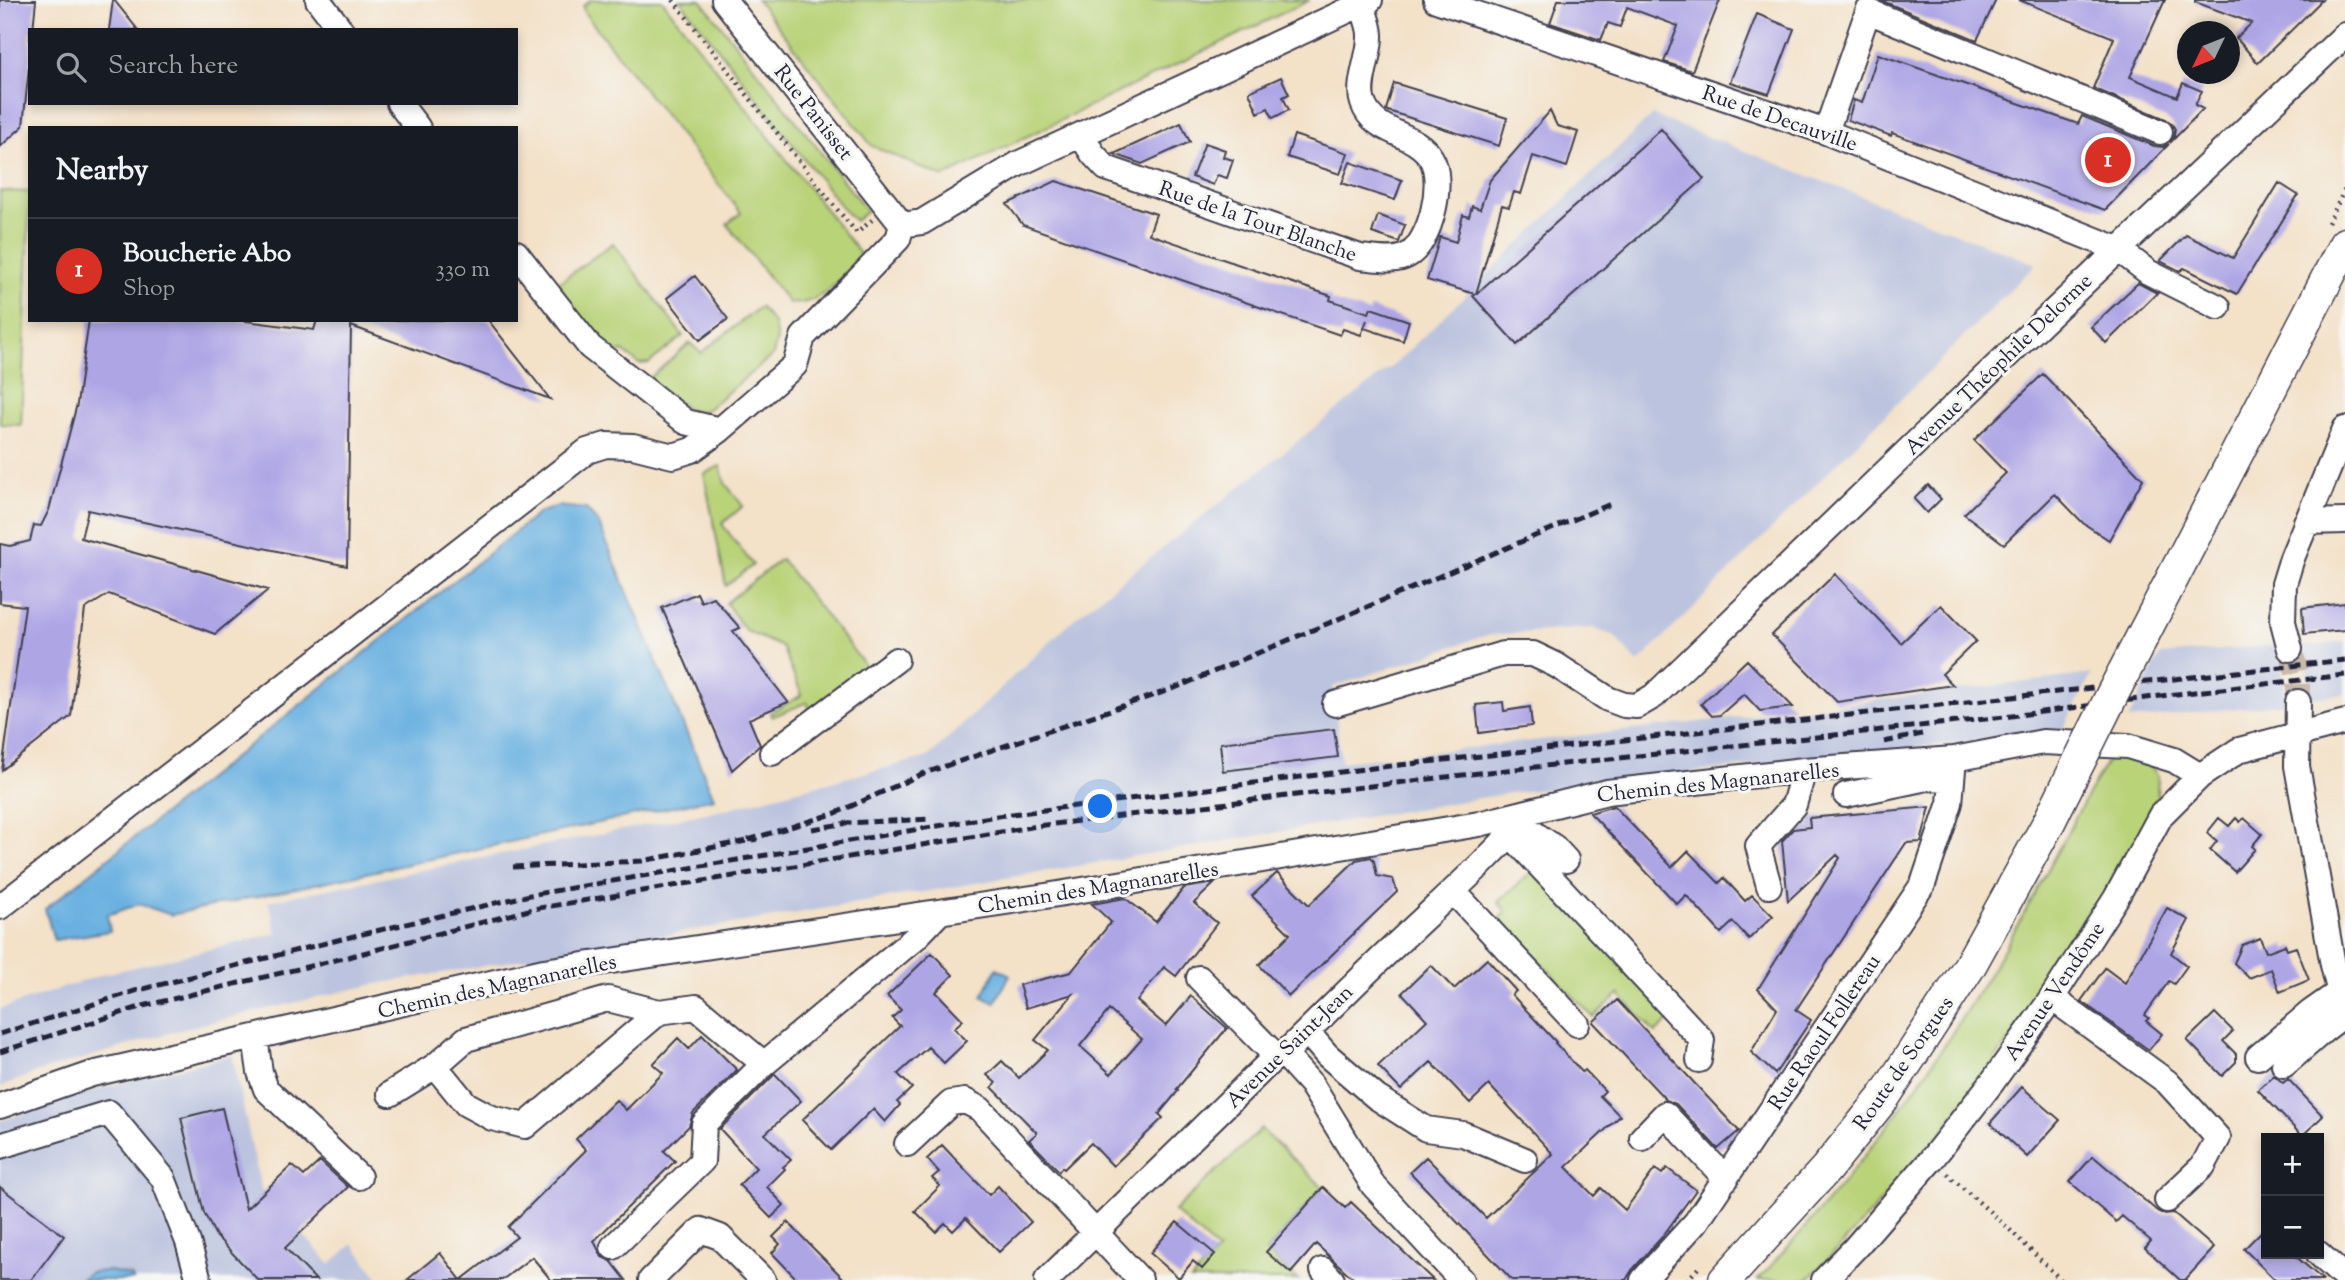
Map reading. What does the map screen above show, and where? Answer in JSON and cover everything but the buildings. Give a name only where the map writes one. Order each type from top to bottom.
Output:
[{"type":"main road","name":"Route de Sorgues","points":[[1716,1270],[1826,1168],[1884,1097],[1969,967],[2048,824],[2345,244]]},
{"type":"street","points":[[318,0],[339,28]]},
{"type":"street","name":"Rue Panisset","points":[[724,0],[895,216]]},
{"type":"street","name":"Rue de Decauville","points":[[1436,0],[1826,132],[2118,250],[2148,272],[2218,307]]},
{"type":"street","points":[[0,907],[587,451],[606,445],[633,446],[673,456],[692,450],[720,430],[795,365],[803,337],[898,239],[895,216],[922,222],[1018,164],[1366,2]]},
{"type":"street","name":"Rue de la Tour Blanche","points":[[1080,135],[1106,168],[1360,257],[1391,260],[1407,256],[1420,244],[1435,206],[1438,177],[1431,158],[1413,140],[1377,125],[1362,103],[1362,79],[1370,34],[1366,2]]},
{"type":"street","points":[[1826,132],[1868,11],[2160,132]]},
{"type":"street","name":"Avenue Théophile Delorme","points":[[1335,704],[1503,654],[1533,654],[1556,665],[1608,699],[1624,705],[1637,706],[1654,696],[2345,35]]},
{"type":"street","points":[[401,105],[416,126]]},
{"type":"street","points":[[518,256],[590,347],[686,422],[720,430]]},
{"type":"street","points":[[2290,649],[2283,622],[2284,584],[2306,522],[2345,429]]},
{"type":"street","points":[[2306,522],[2345,521]]},
{"type":"street","points":[[772,753],[896,660]]},
{"type":"street","points":[[2298,702],[2297,766],[2343,1007]]},
{"type":"street","name":"Avenue Vendôme","points":[[1824,1280],[1930,1160],[1993,1081],[2052,998],[2116,898],[2161,815],[2200,776],[2239,750],[2345,722]]},
{"type":"street","name":"Chemin des Magnanarelles","points":[[0,1106],[92,1074],[544,971],[940,912],[1451,828],[1520,823],[1607,792],[1804,771],[1953,769],[2043,742],[2129,746],[2174,760],[2200,776]]},
{"type":"street","points":[[1846,795],[1927,778],[1953,769]]},
{"type":"street","name":"Rue Raoul Follereau","points":[[1643,1280],[1696,1222],[1923,884],[1950,803],[1953,769]]},
{"type":"street","points":[[1769,886],[1758,846],[1794,805],[1804,771]]},
{"type":"street","points":[[1520,823],[1554,847],[1566,860]]},
{"type":"street","points":[[1520,823],[1702,1040],[1699,1060]]},
{"type":"street","name":"Avenue Saint-Jean","points":[[1047,1280],[1453,891],[1520,823]]},
{"type":"street","points":[[1453,891],[1577,1024]]},
{"type":"street","points":[[613,1247],[702,1161],[704,1124],[764,1064],[915,938],[940,912]]},
{"type":"street","points":[[1199,978],[1311,1084],[1373,1185],[1461,1280]]},
{"type":"street","points":[[2052,998],[2167,1082],[2218,1138],[2203,1166],[2167,1200]]},
{"type":"street","points":[[390,1094],[435,1066],[466,1040],[608,999],[659,1012],[696,1007],[764,1064]]},
{"type":"street","points":[[2258,1057],[2311,1012],[2343,1007]]},
{"type":"street","points":[[2284,1065],[2324,1030],[2343,1007]]},
{"type":"street","points":[[435,1066],[466,1104],[492,1118],[525,1126],[659,1012]]},
{"type":"street","points":[[1307,1032],[1327,1055],[1376,1097],[1426,1129],[1463,1134],[1525,1160]]},
{"type":"street","points":[[255,1038],[260,1072],[266,1089],[359,1177]]},
{"type":"street","points":[[907,1143],[951,1102],[965,1101],[980,1110],[1140,1280]]},
{"type":"street","points":[[0,1146],[109,1113],[163,1178],[197,1272],[217,1280]]},
{"type":"street","points":[[1642,1138],[1665,1114],[1726,1179]]},
{"type":"street","points":[[651,1280],[701,1230],[720,1237],[763,1280]]},
{"type":"street","points":[[2324,1259],[2345,1278]]},
{"type":"path","points":[[673,0],[858,233],[895,216]]},
{"type":"path","points":[[1930,1160],[2007,1227],[2061,1280]]},
{"type":"path","points":[[1687,1280],[1716,1270]]},
{"type":"shaded area","points":[[1652,115],[2036,264],[1638,663],[1614,636],[1592,628],[1487,635],[1333,687],[1341,762],[1641,729],[2092,674],[2062,731],[1510,793],[371,985],[190,1027],[35,1073],[0,1087],[0,1009],[101,975],[277,933],[268,901],[721,810],[928,757],[1077,616],[1396,363]]},
{"type":"shaded area","points":[[2345,642],[2345,694],[2311,698],[2303,647]]},
{"type":"shaded area","points":[[2279,645],[2287,703],[2128,720],[2160,655]]},
{"type":"shaded area","points":[[232,1055],[261,1189],[330,1264],[353,1244],[380,1280],[0,1280],[0,1121],[101,1088]]},
{"type":"green space","points":[[591,0],[662,0],[861,255],[830,289],[811,301],[789,303],[727,224],[741,213],[584,12],[583,6]]},
{"type":"green space","points":[[680,0],[701,0],[867,211],[855,221],[845,211]]},
{"type":"green space","points":[[757,0],[1310,0],[943,177],[872,146]]},
{"type":"green space","points":[[0,191],[28,192],[21,425],[0,424]]},
{"type":"green space","points":[[613,243],[683,336],[649,363],[639,364],[623,351],[615,354],[602,347],[553,287]]},
{"type":"green space","points":[[760,307],[774,324],[777,339],[773,355],[706,410],[692,411],[645,382],[690,343],[701,353]]},
{"type":"green space","points":[[720,466],[725,483],[743,506],[722,524],[753,565],[726,586],[704,474]]},
{"type":"green space","points":[[781,559],[867,668],[811,713],[807,702],[772,717],[770,713],[802,695],[782,647],[746,631],[726,603]]},
{"type":"green space","points":[[2113,752],[2147,761],[2158,776],[2157,798],[2140,835],[2064,967],[1930,1147],[1840,1247],[1807,1280],[1758,1280],[1867,1152],[1941,1051],[2007,945]]},
{"type":"green space","points":[[1536,868],[1674,1016],[1655,1033],[1619,994],[1593,1017],[1499,919],[1506,911],[1498,902]]},
{"type":"green space","points":[[1261,1129],[1323,1187],[1266,1252],[1299,1280],[1191,1280],[1218,1251],[1174,1211]]},
{"type":"water","points":[[558,506],[586,509],[598,522],[714,798],[171,915],[139,904],[107,915],[110,931],[54,940],[45,909],[539,513]]},
{"type":"water","points":[[997,968],[1010,975],[995,1003],[982,996]]},
{"type":"water","points":[[110,1271],[131,1276],[133,1280],[79,1280],[91,1272]]},
{"type":"tunnel","points":[[2290,649],[2298,675],[2298,702]]},
{"type":"railway","points":[[748,840],[836,813],[922,774],[1175,688],[1613,503]]},
{"type":"railway","points":[[0,1034],[135,991],[530,895],[997,816],[1364,769],[2345,660]]},
{"type":"railway","points":[[0,1052],[143,1006],[533,909],[1037,826],[1488,772],[2004,717],[2345,675]]},
{"type":"railway","points":[[1884,742],[1922,734]]},
{"type":"railway","points":[[812,829],[848,823],[930,819]]},
{"type":"railway","points":[[513,867],[642,861],[757,839]]},
{"type":"place","name":"Boucherie Abo","points":[[2108,160]]}]
